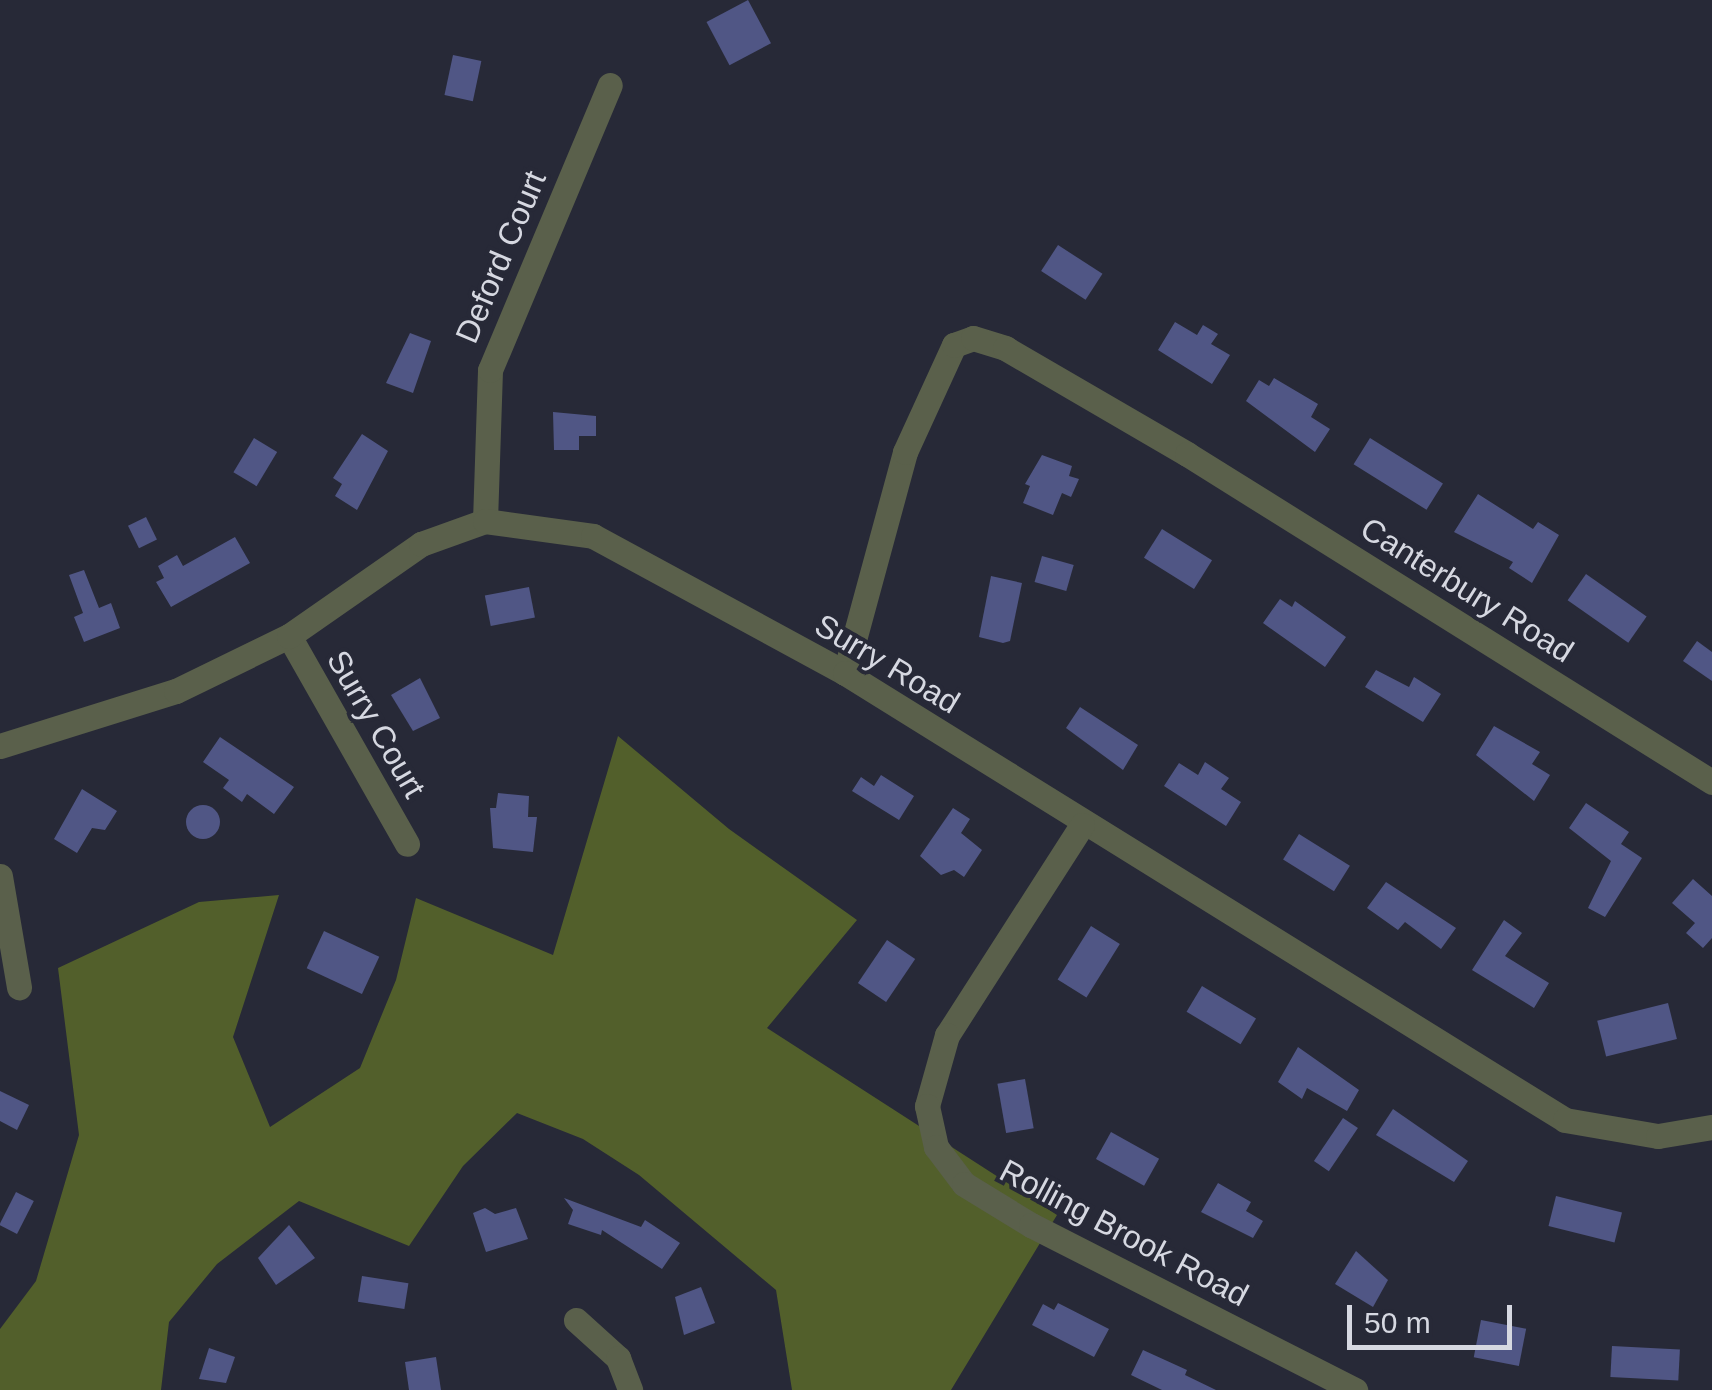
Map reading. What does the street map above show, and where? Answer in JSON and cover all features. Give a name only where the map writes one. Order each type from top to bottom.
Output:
[{"type":"street","name":"Deford Court","points":[[484,521],[490,370],[610,86]]},
{"type":"street","name":"Canterbury Road","points":[[845,673],[906,452],[954,345],[973,338],[1004,348],[1187,454],[1712,782]]},
{"type":"street","name":"Surry Road","points":[[0,746],[176,692],[289,636],[421,544],[484,521],[593,536],[845,673],[1082,824],[1565,1120],[1658,1136],[1712,1127]]},
{"type":"street","name":"Surry Court","points":[[289,636],[407,844]]},
{"type":"street","name":"Rolling Brook Road","points":[[1082,824],[947,1035],[926,1106],[936,1147],[964,1184],[1031,1225],[1354,1390]]},
{"type":"street","points":[[0,876],[19,987]]},
{"type":"street","points":[[576,1320],[618,1358],[630,1390]]},
{"type":"green space","points":[[618,736],[729,829],[857,920],[767,1028],[1057,1215],[951,1390],[792,1390],[776,1290],[639,1175],[583,1139],[517,1113],[463,1166],[409,1246],[299,1201],[217,1264],[169,1322],[161,1390],[0,1390],[0,1329],[36,1281],[79,1135],[58,968],[199,902],[279,895],[233,1037],[270,1127],[360,1068],[396,980],[416,898],[553,955]]},
{"type":"building","points":[[748,0],[771,43],[730,65],[707,22]]},
{"type":"building","points":[[453,55],[481,61],[473,101],[444,95]]},
{"type":"building","points":[[1058,245],[1102,274],[1086,300],[1041,271]]},
{"type":"building","points":[[1175,322],[1197,335],[1203,325],[1218,334],[1211,344],[1230,355],[1212,384],[1158,350]]},
{"type":"building","points":[[410,333],[431,341],[413,393],[386,383]]},
{"type":"building","points":[[1274,378],[1318,404],[1311,417],[1330,429],[1315,452],[1246,401],[1259,380],[1269,386]]},
{"type":"building","points":[[553,412],[596,416],[596,436],[579,436],[579,450],[554,450]]},
{"type":"building","points":[[362,434],[388,451],[357,510],[335,496],[342,484],[333,478]]},
{"type":"building","points":[[254,438],[277,452],[257,486],[233,472]]},
{"type":"building","points":[[1370,438],[1443,484],[1427,510],[1354,464]]},
{"type":"building","points":[[1042,455],[1072,466],[1069,476],[1079,479],[1071,497],[1062,493],[1053,515],[1023,503],[1030,486],[1025,484]]},
{"type":"building","points":[[1478,494],[1533,529],[1538,522],[1559,535],[1532,583],[1509,568],[1513,562],[1454,532]]},
{"type":"building","points":[[146,517],[157,539],[139,548],[128,526]]},
{"type":"building","points":[[1162,529],[1212,560],[1194,589],[1144,558]]},
{"type":"building","points":[[235,537],[250,563],[171,607],[156,582],[164,578],[158,566],[177,555],[183,566]]},
{"type":"building","points":[[1042,556],[1074,565],[1066,591],[1035,582]]},
{"type":"building","points":[[84,570],[99,608],[111,603],[120,628],[84,642],[74,617],[83,613],[69,575]]},
{"type":"building","points":[[1586,574],[1647,616],[1628,643],[1568,600]]},
{"type":"building","points":[[991,576],[1022,583],[1010,641],[1003,643],[979,637]]},
{"type":"building","points":[[529,587],[535,617],[491,626],[485,596]]},
{"type":"building","points":[[1280,599],[1292,607],[1295,601],[1346,637],[1325,667],[1263,623]]},
{"type":"building","points":[[1697,641],[1712,652],[1712,681],[1683,661]]},
{"type":"building","points":[[1376,670],[1409,687],[1414,677],[1441,694],[1423,722],[1365,687]]},
{"type":"building","points":[[420,678],[440,718],[413,731],[391,695]]},
{"type":"building","points":[[1080,707],[1138,745],[1123,770],[1066,728]]},
{"type":"building","points":[[1494,726],[1540,752],[1532,764],[1550,775],[1534,801],[1476,755]]},
{"type":"building","points":[[220,737],[294,787],[274,814],[247,794],[242,802],[223,788],[229,780],[203,762]]},
{"type":"building","points":[[1205,762],[1229,778],[1221,789],[1241,802],[1226,826],[1164,786],[1179,763],[1198,775]]},
{"type":"building","points":[[881,775],[914,796],[899,820],[852,791],[861,777],[874,786]]},
{"type":"building","points":[[82,789],[117,811],[105,830],[92,828],[77,853],[54,839]]},
{"type":"building","points":[[498,793],[529,796],[528,817],[537,817],[533,852],[493,848],[490,808],[496,808]]},
{"type":"building","points":[[1586,803],[1629,832],[1621,844],[1642,858],[1605,917],[1588,908],[1611,861],[1569,828]]},
{"type":"building","points":[[203,805],[215,810],[220,822],[215,834],[203,839],[191,834],[186,822],[191,810]]},
{"type":"building","points":[[953,808],[970,819],[961,833],[982,850],[964,877],[954,870],[941,875],[920,856]]},
{"type":"building","points":[[1299,834],[1350,866],[1334,891],[1283,859]]},
{"type":"building","points":[[1693,879],[1712,896],[1712,938],[1703,948],[1686,933],[1695,923],[1672,903]]},
{"type":"building","points":[[1386,882],[1456,928],[1441,949],[1405,922],[1398,930],[1367,908]]},
{"type":"building","points":[[1504,920],[1522,933],[1505,956],[1549,983],[1534,1008],[1472,970]]},
{"type":"building","points":[[1091,926],[1120,944],[1086,997],[1058,979]]},
{"type":"building","points":[[324,931],[379,957],[362,994],[307,968]]},
{"type":"building","points":[[887,940],[915,959],[886,1002],[858,983]]},
{"type":"building","points":[[1202,986],[1256,1018],[1241,1044],[1187,1012]]},
{"type":"building","points":[[1668,1003],[1677,1039],[1606,1057],[1597,1021]]},
{"type":"building","points":[[1298,1047],[1359,1090],[1347,1111],[1307,1088],[1302,1099],[1278,1082]]},
{"type":"building","points":[[1025,1079],[1034,1128],[1006,1133],[997,1084]]},
{"type":"building","points":[[0,1091],[29,1105],[17,1130],[0,1121]]},
{"type":"building","points":[[1393,1109],[1468,1161],[1454,1182],[1376,1135]]},
{"type":"building","points":[[1343,1118],[1358,1128],[1329,1171],[1314,1161]]},
{"type":"building","points":[[1111,1132],[1159,1159],[1144,1186],[1096,1159]]},
{"type":"building","points":[[1218,1183],[1251,1202],[1246,1211],[1263,1221],[1253,1238],[1201,1212]]},
{"type":"building","points":[[16,1192],[34,1201],[17,1234],[0,1225]]},
{"type":"building","points":[[1556,1196],[1622,1212],[1614,1243],[1549,1226]]},
{"type":"building","points":[[564,1198],[641,1227],[645,1220],[680,1243],[662,1269],[602,1230],[601,1235],[568,1224],[573,1210]]},
{"type":"building","points":[[485,1208],[495,1214],[516,1208],[528,1239],[486,1252],[473,1213]]},
{"type":"building","points":[[289,1225],[315,1258],[276,1285],[258,1258]]},
{"type":"building","points":[[1356,1251],[1388,1280],[1373,1307],[1335,1284]]},
{"type":"building","points":[[362,1276],[408,1283],[404,1309],[358,1302]]},
{"type":"building","points":[[701,1287],[715,1323],[684,1335],[675,1297]]},
{"type":"building","points":[[1058,1303],[1109,1329],[1094,1357],[1032,1325],[1043,1304],[1054,1310]]},
{"type":"building","points":[[1481,1320],[1526,1329],[1519,1366],[1474,1357]]},
{"type":"building","points":[[1612,1346],[1680,1350],[1678,1381],[1610,1377]]},
{"type":"building","points":[[209,1348],[235,1357],[226,1383],[199,1379]]},
{"type":"building","points":[[1143,1350],[1187,1370],[1185,1375],[1216,1390],[1162,1390],[1131,1375]]},
{"type":"building","points":[[436,1357],[441,1390],[409,1390],[405,1362]]}]
